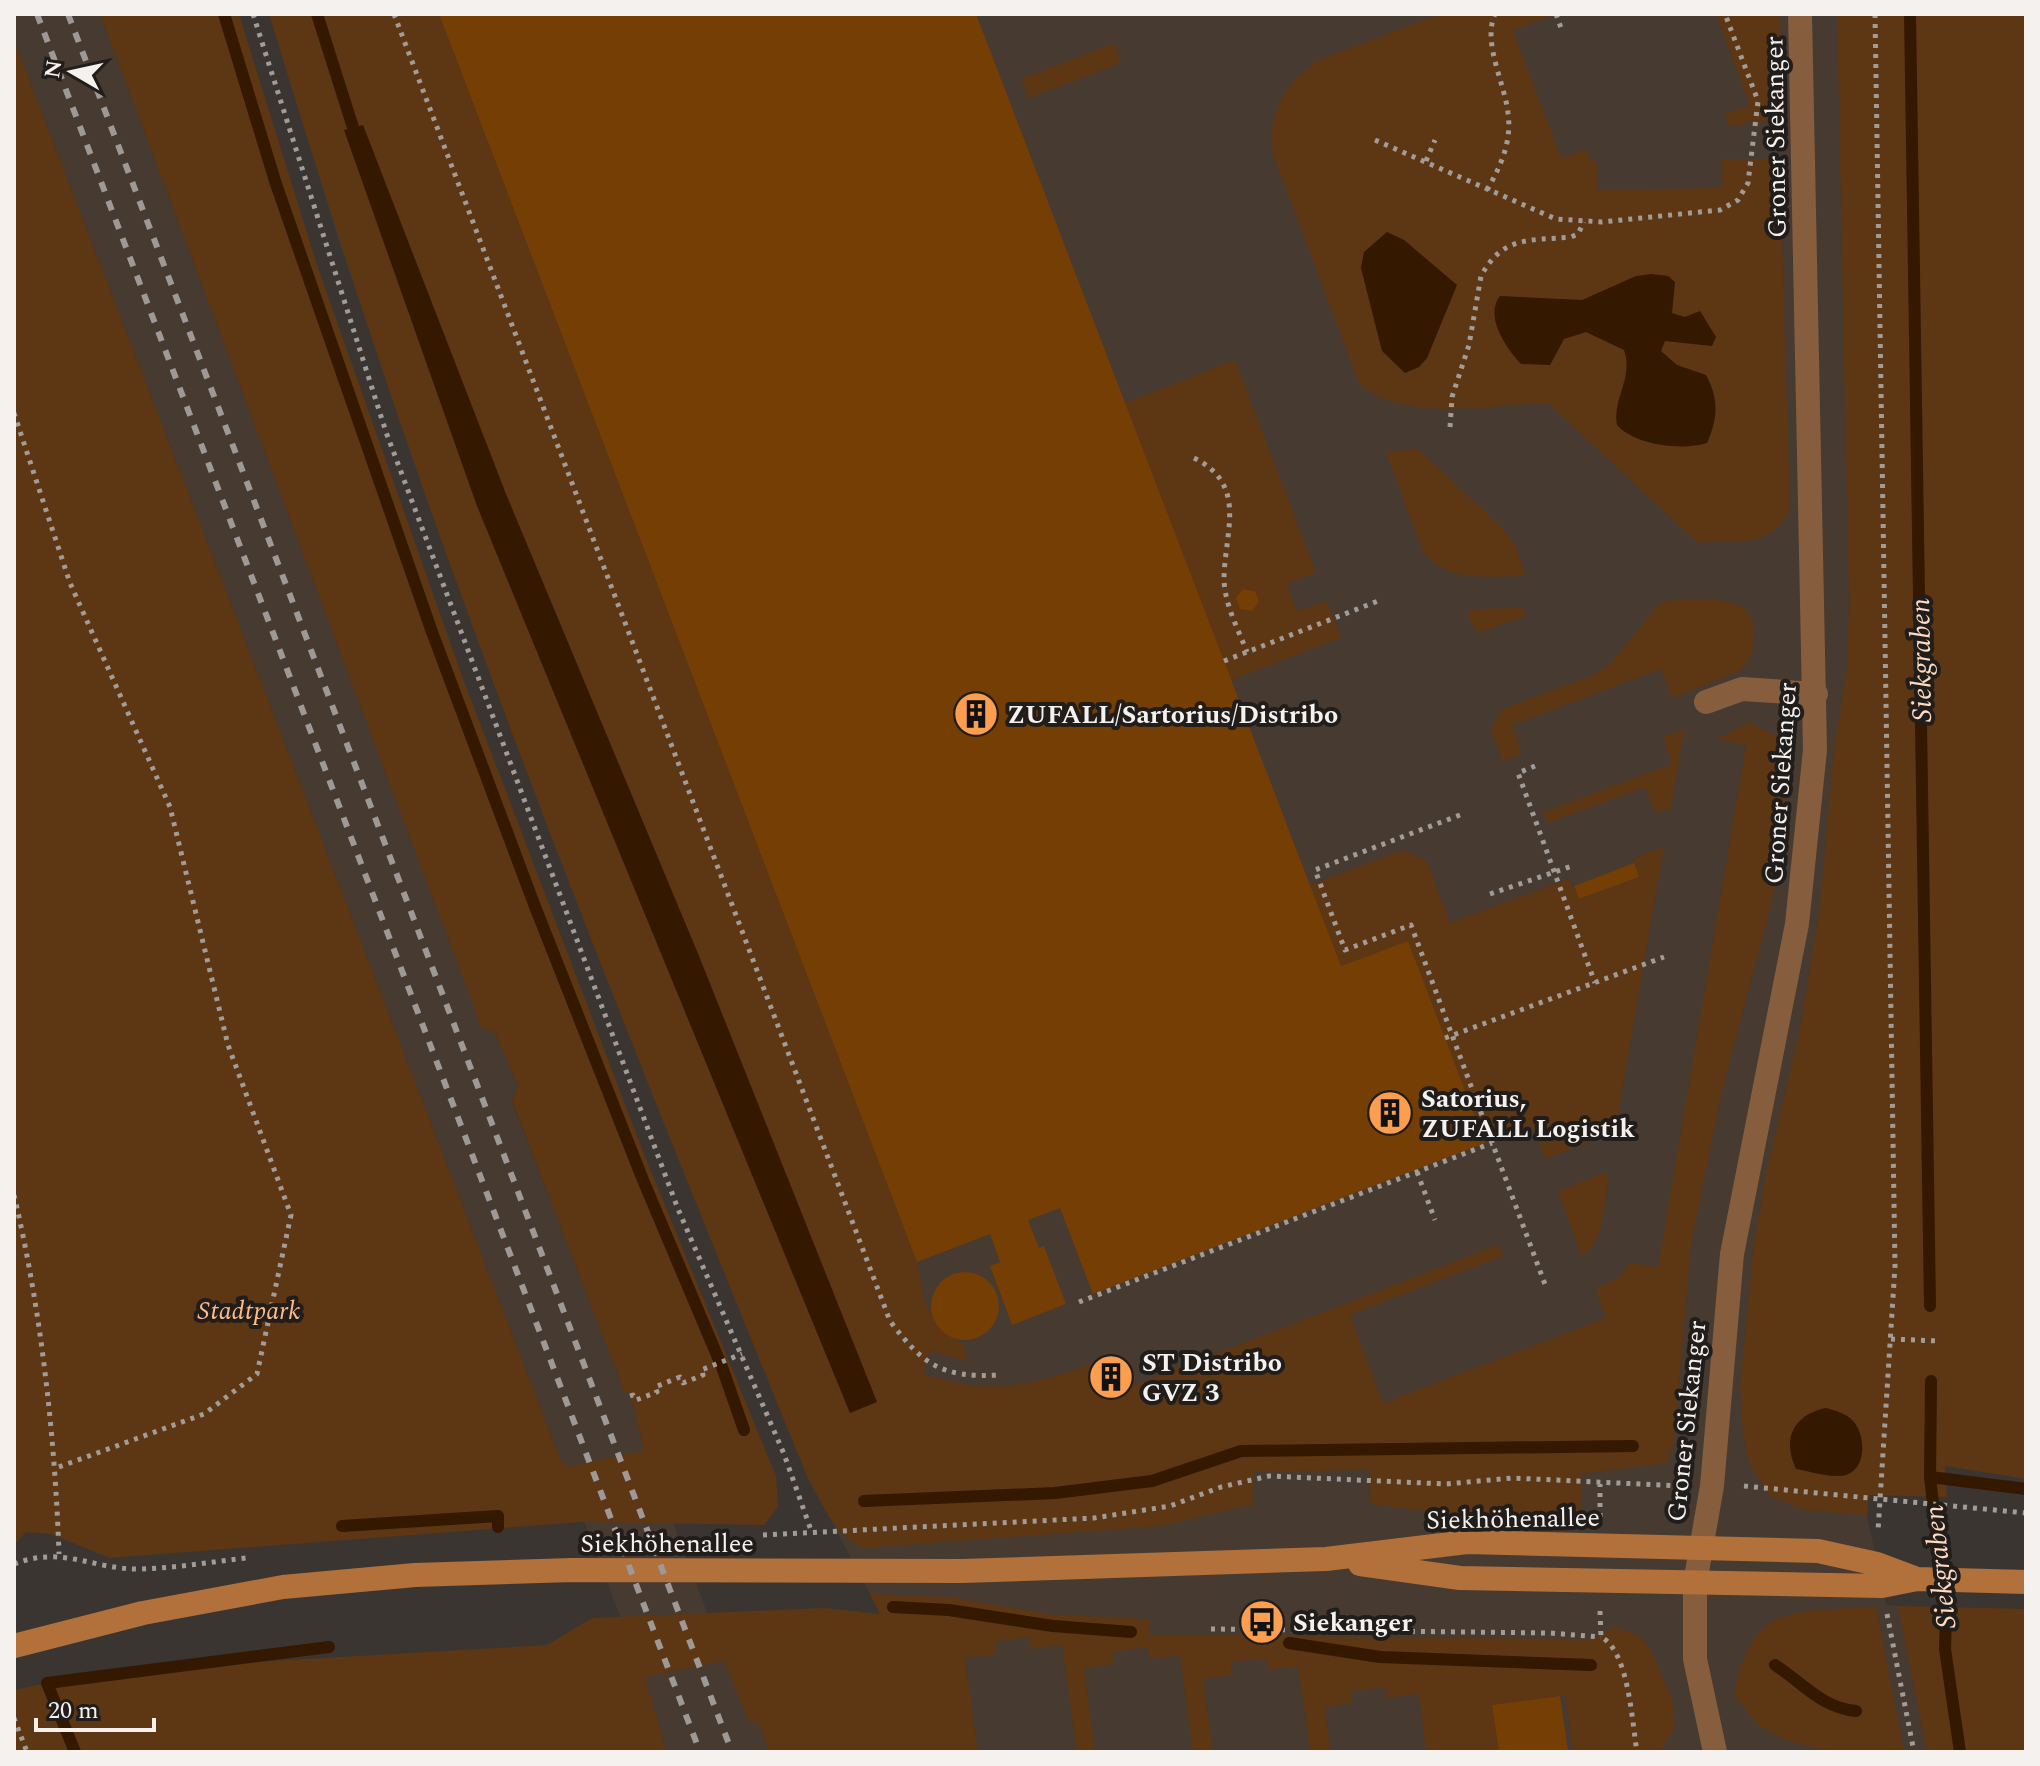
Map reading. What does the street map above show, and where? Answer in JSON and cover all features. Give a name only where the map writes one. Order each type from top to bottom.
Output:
[{"type":"main road","name":"Siekhöhenallee","points":[[14,1646],[143,1613],[283,1587],[415,1575],[572,1570],[825,1572],[1326,1559],[1467,1542],[1818,1551],[1879,1575]]},
{"type":"main road","name":"Siekhöhenallee","points":[[1326,1559],[1460,1578],[1695,1583],[1879,1575],[2026,1582]]},
{"type":"street","name":"Groner Siekanger","points":[[1701,1546],[1712,1486],[1732,1254],[1797,924],[1812,798],[1816,694],[1800,14]]},
{"type":"street","points":[[1706,702],[1742,689],[1816,694]]},
{"type":"street","points":[[1701,1546],[1695,1583],[1695,1659],[1715,1752]]},
{"type":"path","points":[[253,14],[386,432],[678,1209],[784,1454],[825,1572]]},
{"type":"path","points":[[394,14],[890,1321],[924,1362],[962,1375],[999,1375]]},
{"type":"path","points":[[1487,190],[1505,150],[1509,124],[1491,34],[1495,14]]},
{"type":"path","points":[[1556,14],[1561,28]]},
{"type":"path","points":[[1375,140],[1556,219],[1584,222],[1708,213],[1730,205],[1744,191],[1758,101],[1725,14]]},
{"type":"path","points":[[1875,14],[1895,1188],[1895,1266],[1880,1501],[1879,1575],[1914,1752]]},
{"type":"path","points":[[1426,161],[1435,140]]},
{"type":"path","points":[[1450,427],[1452,397],[1464,363],[1481,276],[1487,265],[1509,244],[1571,237],[1578,234],[1584,222]]},
{"type":"path","points":[[14,413],[70,583],[170,807],[228,1045],[291,1215],[257,1374],[204,1414],[56,1468]]},
{"type":"path","points":[[1194,458],[1210,466],[1220,476],[1228,496],[1231,518],[1224,581],[1228,602],[1247,652]]},
{"type":"path","points":[[1224,661],[1378,601]]},
{"type":"path","points":[[1535,766],[1518,773],[1595,983]]},
{"type":"path","points":[[1460,815],[1315,870],[1345,950],[1411,925],[1448,1037],[1546,1287]]},
{"type":"path","points":[[1490,894],[1572,866]]},
{"type":"path","points":[[1448,1037],[1664,957]]},
{"type":"path","points":[[1079,1302],[1492,1143]]},
{"type":"path","points":[[1417,1172],[1435,1220]]},
{"type":"path","points":[[14,1195],[28,1253],[56,1468],[59,1554]]},
{"type":"path","points":[[1891,1339],[1940,1341]]},
{"type":"path","points":[[630,1396],[633,1395],[636,1400],[657,1392],[655,1387],[680,1377],[683,1383],[703,1375],[701,1370],[742,1354]]},
{"type":"path","points":[[754,1536],[1094,1518],[1170,1506],[1221,1487],[1269,1476],[1446,1484],[1512,1478],[1600,1484],[1770,1487],[1880,1501],[2026,1513]]},
{"type":"path","points":[[1599,1544],[1600,1484]]},
{"type":"path","points":[[14,1564],[59,1554],[107,1568],[142,1569],[249,1558]]},
{"type":"path","points":[[1600,1581],[1601,1637]]},
{"type":"path","points":[[1211,1629],[1580,1634],[1601,1637],[1610,1642],[1625,1674],[1637,1752]]},
{"type":"path","points":[[14,1718],[27,1752]]},
{"type":"shaded area","points":[[14,14],[100,14],[482,1028],[494,1031],[518,1086],[512,1102],[624,1390],[630,1394],[642,1441],[748,1720],[759,1723],[769,1752],[667,1752],[647,1687],[560,1458],[14,40]]},
{"type":"shaded area","points":[[269,14],[1864,14],[1878,1371],[1867,1515],[1886,1605],[1909,1606],[1944,1752],[928,1752],[881,1614],[807,1476],[654,1099],[523,760],[422,485],[338,238]]},
{"type":"shaded area","points":[[363,125],[506,494],[699,956],[877,1402],[850,1413],[477,506],[344,130]]},
{"type":"shaded area","points":[[1387,232],[1404,240],[1457,285],[1427,358],[1419,367],[1405,373],[1382,351],[1361,268],[1364,252]]},
{"type":"shaded area","points":[[1636,276],[1668,276],[1675,282],[1672,313],[1685,317],[1700,311],[1716,337],[1712,346],[1665,341],[1661,351],[1677,365],[1706,375],[1716,409],[1707,443],[1672,446],[1646,442],[1617,425],[1617,406],[1626,370],[1624,350],[1586,332],[1564,339],[1550,365],[1521,364],[1499,332],[1494,313],[1500,296],[1582,300]]},
{"type":"shaded area","points":[[1826,1408],[1850,1418],[1860,1434],[1861,1459],[1858,1466],[1846,1475],[1796,1469],[1792,1458],[1791,1438],[1798,1422]]},
{"type":"green space","name":"Stadtpark","points":[[100,14],[239,14],[317,265],[461,673],[644,1154],[776,1476],[778,1507],[764,1525],[581,1522],[110,1558],[51,1534],[26,1532],[14,1545],[14,40],[560,1458],[568,1467],[644,1450],[630,1394],[624,1391],[512,1101],[518,1086],[494,1031],[482,1029]]},
{"type":"green space","points":[[269,14],[439,14],[917,1262],[924,1299],[938,1328],[966,1347],[965,1361],[931,1350],[922,1373],[967,1384],[1007,1386],[1046,1379],[1090,1364],[1103,1397],[1498,1245],[1503,1256],[1350,1315],[1383,1403],[1606,1318],[1595,1289],[1621,1276],[1629,1263],[1658,1267],[1746,745],[1717,739],[1749,722],[1793,744],[1774,893],[1722,1091],[1691,1244],[1674,1441],[1667,1463],[1582,1474],[1580,1520],[1528,1524],[1369,1504],[1370,1470],[1254,1472],[1254,1504],[1162,1526],[863,1548],[844,1535],[807,1476],[657,1106],[512,733],[401,425]]},
{"type":"green space","points":[[1440,14],[1556,14],[1513,30],[1561,158],[1586,149],[1591,161],[1597,162],[1598,190],[1722,188],[1722,159],[1776,159],[1780,164],[1790,510],[1773,531],[1751,540],[1698,543],[1548,403],[1449,409],[1423,407],[1377,395],[1359,383],[1273,154],[1276,111],[1289,87],[1321,59]]},
{"type":"green space","points":[[1716,14],[1780,14],[1782,113],[1773,122],[1747,121],[1742,125],[1728,125],[1725,114],[1750,105]]},
{"type":"green space","points":[[1837,14],[2026,14],[2026,1479],[1945,1466],[1947,1497],[1869,1495],[1867,1515],[1804,1510],[1770,1496],[1750,1465],[1743,1436],[1740,1385],[1754,1245],[1766,1173],[1799,1033],[1820,906],[1834,749],[1847,668],[1849,604]]},
{"type":"green space","points":[[1114,43],[1121,63],[1029,98],[1021,79]]},
{"type":"green space","points":[[1235,360],[1316,572],[1287,584],[1297,611],[1327,601],[1341,638],[1231,680],[1125,403]]},
{"type":"green space","points":[[1418,449],[1498,524],[1515,544],[1526,576],[1483,577],[1456,573],[1432,561],[1422,550],[1386,452]]},
{"type":"green space","points":[[1718,600],[1743,608],[1751,617],[1754,636],[1752,652],[1740,671],[1672,698],[1661,669],[1512,725],[1522,754],[1503,761],[1491,730],[1501,710],[1593,675],[1609,665],[1662,601]]},
{"type":"green space","points":[[1523,608],[1525,616],[1478,633],[1468,616],[1471,609]]},
{"type":"green space","points":[[1684,729],[1671,808],[1655,813],[1645,787],[1548,823],[1543,812],[1672,764],[1663,737]]},
{"type":"green space","points":[[1664,847],[1615,1132],[1545,1159],[1532,1125],[1485,1143],[1408,941],[1341,966],[1310,885],[1403,850],[1427,861],[1450,923],[1568,879],[1580,899],[1639,877],[1633,859]]},
{"type":"green space","points":[[1604,1173],[1609,1177],[1602,1220],[1595,1241],[1582,1257],[1558,1191]]},
{"type":"green space","points":[[870,1594],[950,1597],[1055,1615],[1149,1619],[1149,1635],[1591,1639],[1611,1630],[1611,1625],[1639,1636],[1650,1648],[1672,1699],[1675,1727],[1660,1752],[1574,1752],[1565,1695],[1493,1705],[1499,1752],[1426,1752],[1419,1694],[1387,1698],[1385,1687],[1351,1691],[1352,1703],[1325,1707],[1330,1752],[1310,1752],[1298,1666],[1268,1670],[1266,1658],[1231,1662],[1232,1675],[1203,1679],[1213,1752],[1193,1752],[1180,1655],[1150,1659],[1147,1647],[1113,1652],[1113,1664],[1084,1668],[1095,1752],[1077,1752],[1062,1645],[1031,1649],[1029,1637],[995,1642],[996,1654],[965,1658],[978,1752],[769,1752],[759,1724],[748,1720],[724,1661],[645,1677],[667,1752],[14,1752],[14,1690],[102,1671],[547,1645],[592,1618],[824,1608],[880,1614]]},
{"type":"green space","points":[[1898,1606],[2026,1609],[2026,1752],[1927,1752]]},
{"type":"green space","points":[[1876,1607],[1904,1752],[1828,1750],[1791,1741],[1758,1724],[1734,1694],[1752,1641],[1765,1626],[1781,1617],[1800,1612]]},
{"type":"building","name":"ZUFALL/Sartorius/Distribo","points":[[439,14],[976,14],[1341,966],[1408,941],[1485,1143],[1093,1294],[1060,1208],[1028,1220],[1039,1248],[1044,1246],[1066,1304],[1012,1325],[990,1266],[1000,1262],[990,1234],[917,1262]]},
{"type":"building","points":[[1243,589],[1255,591],[1259,602],[1252,611],[1240,609],[1236,598]]},
{"type":"building","points":[[1634,863],[1639,877],[1579,899],[1574,886]]},
{"type":"building","points":[[972,1272],[993,1287],[999,1306],[997,1319],[989,1330],[972,1340],[958,1340],[941,1330],[933,1319],[931,1299],[941,1282],[952,1274]]},
{"type":"building","name":"ST Distribo GVZ 3","points":[[1117,1367],[1123,1381],[1105,1388],[1099,1373]]},
{"type":"building","points":[[1560,1696],[1568,1750],[1499,1752],[1492,1705]]},
{"type":"waterway","points":[[224,14],[276,184],[432,632],[534,904],[643,1180],[722,1367],[744,1430]]},
{"type":"waterway","points":[[317,14],[357,140]]},
{"type":"waterway","name":"Siekgraben","points":[[1910,14],[1930,1306]]},
{"type":"waterway","name":"Siekgraben","points":[[1931,1381],[1930,1477],[1946,1616],[1945,1649],[1960,1752]]},
{"type":"waterway","points":[[864,1501],[1055,1493],[1152,1481],[1241,1451],[1633,1446]]},
{"type":"waterway","points":[[1930,1477],[2026,1489]]},
{"type":"waterway","points":[[342,1526],[498,1516],[498,1527]]},
{"type":"waterway","points":[[893,1607],[949,1610],[1053,1626],[1131,1632]]},
{"type":"waterway","points":[[1289,1643],[1380,1657],[1591,1665]]},
{"type":"waterway","points":[[75,1752],[47,1683],[329,1647]]},
{"type":"waterway","points":[[1775,1665],[1823,1700],[1856,1711]]},
{"type":"railway","points":[[37,14],[700,1752]]},
{"type":"railway","points":[[68,14],[732,1752]]},
{"type":"place","name":"ZUFALL/Sartorius/Distribo","points":[[976,714]]},
{"type":"place","name":"Satorius, ZUFALL Logistik","points":[[1390,1113]]},
{"type":"place","name":"ST Distribo GVZ 3","points":[[1111,1377]]},
{"type":"place","name":"Siekanger","points":[[1262,1622]]}]
